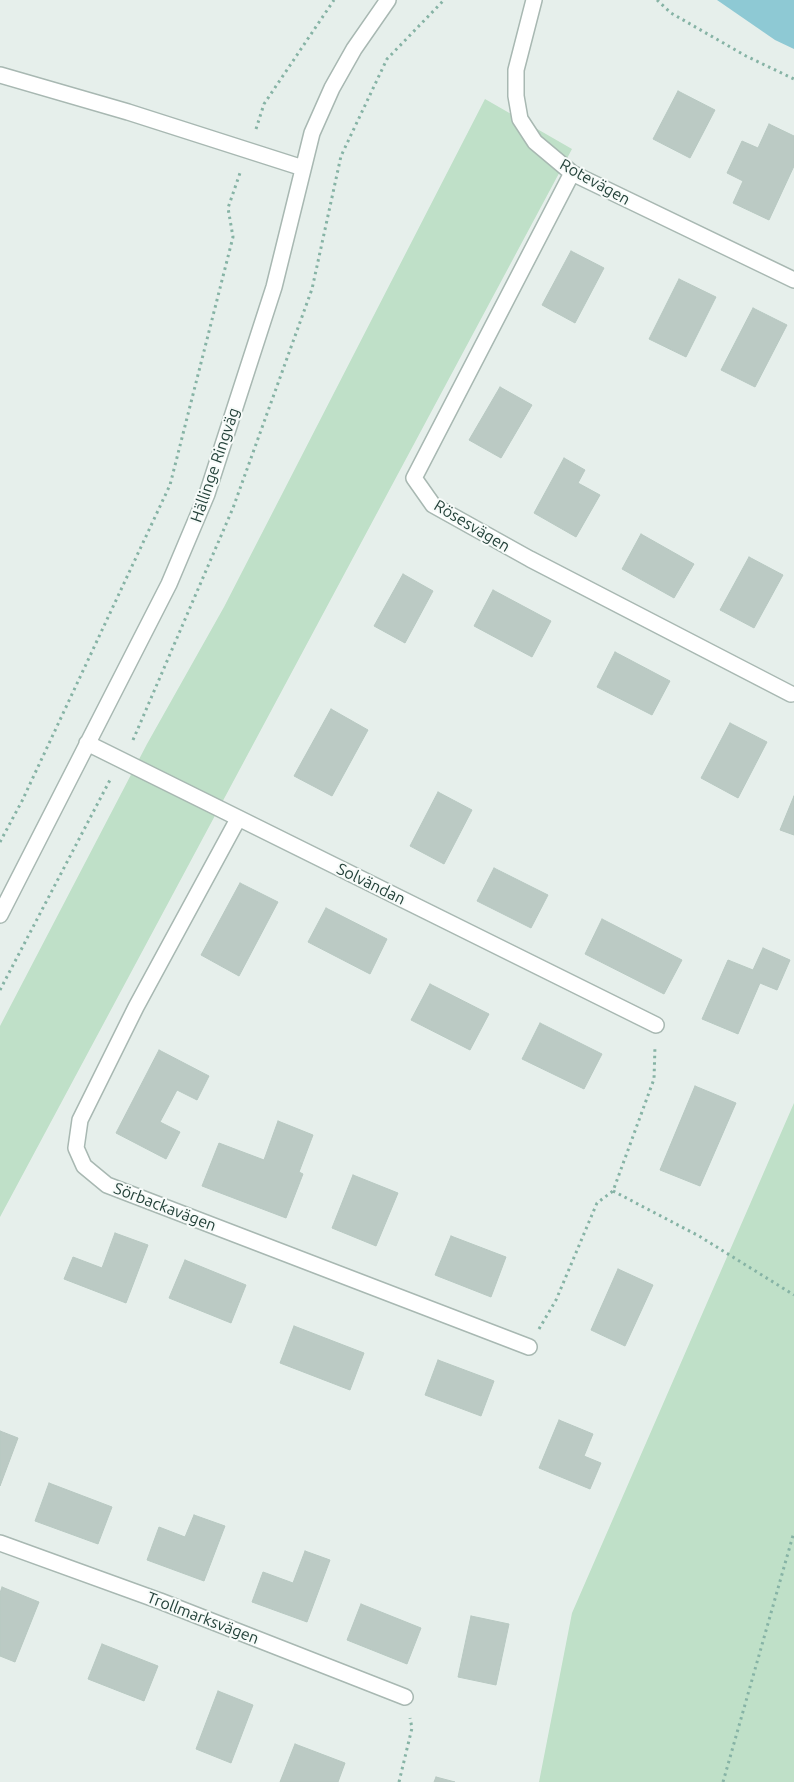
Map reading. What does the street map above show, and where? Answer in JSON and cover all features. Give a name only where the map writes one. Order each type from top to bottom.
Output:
[{"type":"street","name":"Hällinge Ringväg","points":[[0,916],[86,743],[169,584],[207,494],[274,287],[312,133],[332,88],[354,49],[388,0]]},
{"type":"street","name":"Rotevägen","points":[[534,0],[516,70],[516,96],[520,120],[535,142],[572,173],[794,280]]},
{"type":"street","points":[[0,75],[128,112],[248,152],[303,168]]},
{"type":"street","name":"Rösesvägen","points":[[572,173],[414,478],[432,504],[530,559],[791,694]]},
{"type":"street","name":"Solvändan","points":[[86,743],[656,1025]]},
{"type":"street","name":"Sörbackavägen","points":[[238,819],[136,1008],[80,1120],[76,1148],[84,1166],[107,1185],[528,1347]]},
{"type":"street","name":"Trollmarksvägen","points":[[0,1543],[160,1601],[405,1698]]},
{"type":"path","points":[[0,842],[22,801],[170,485],[233,237],[228,208],[264,104],[334,0]]},
{"type":"path","points":[[657,0],[671,13],[737,51],[794,79]]},
{"type":"path","points":[[528,1347],[556,1300],[597,1203],[613,1191],[654,1080],[656,1025]]},
{"type":"path","points":[[613,1191],[699,1236],[794,1295]]},
{"type":"path","points":[[723,1782],[794,1532]]},
{"type":"path","points":[[399,1782],[412,1728],[405,1698]]},
{"type":"green space","points":[[485,99],[572,149],[0,1217],[0,1026],[147,744],[224,607]]},
{"type":"green space","points":[[794,1103],[794,1782],[539,1782],[572,1613]]},
{"type":"water","points":[[717,0],[794,0],[794,49],[775,40]]},
{"type":"building","points":[[678,91],[715,110],[690,158],[653,139]]},
{"type":"building","points":[[769,124],[794,136],[794,166],[769,220],[733,203],[743,181],[727,173],[742,141],[758,148]]},
{"type":"building","points":[[571,251],[604,268],[575,323],[542,305]]},
{"type":"building","points":[[679,279],[716,297],[686,357],[649,339]]},
{"type":"building","points":[[753,308],[787,325],[755,387],[721,370]]},
{"type":"building","points":[[500,387],[532,405],[501,458],[469,440]]},
{"type":"building","points":[[564,458],[585,470],[578,483],[600,495],[576,537],[534,513]]},
{"type":"building","points":[[641,534],[694,564],[674,598],[622,569]]},
{"type":"building","points":[[749,557],[783,575],[754,628],[720,610]]},
{"type":"building","points":[[403,574],[433,591],[405,643],[374,626]]},
{"type":"building","points":[[493,590],[551,621],[532,657],[474,626]]},
{"type":"building","points":[[615,652],[670,681],[652,715],[597,687]]},
{"type":"building","points":[[331,709],[368,730],[332,796],[294,776]]},
{"type":"building","points":[[730,723],[767,742],[738,798],[701,778]]},
{"type":"building","points":[[438,792],[472,810],[444,864],[410,846]]},
{"type":"building","points":[[794,796],[794,835],[780,830]]},
{"type":"building","points":[[494,868],[548,895],[531,928],[477,901]]},
{"type":"building","points":[[240,883],[278,902],[239,976],[201,955]]},
{"type":"building","points":[[326,908],[387,939],[370,974],[308,942]]},
{"type":"building","points":[[602,919],[682,960],[664,994],[585,954]]},
{"type":"building","points":[[763,948],[790,960],[777,990],[760,983],[738,1034],[702,1019],[728,960],[753,970]]},
{"type":"building","points":[[430,984],[489,1014],[470,1050],[411,1020]]},
{"type":"building","points":[[540,1023],[602,1054],[584,1089],[522,1059]]},
{"type":"building","points":[[159,1050],[209,1076],[197,1100],[177,1090],[160,1122],[180,1132],[166,1159],[116,1133]]},
{"type":"building","points":[[695,1086],[736,1103],[700,1186],[660,1170]]},
{"type":"building","points":[[278,1121],[313,1135],[299,1172],[303,1174],[286,1218],[202,1186],[219,1143],[264,1160]]},
{"type":"building","points":[[353,1175],[398,1193],[376,1246],[332,1228]]},
{"type":"building","points":[[115,1233],[148,1245],[126,1303],[64,1279],[73,1257],[102,1268]]},
{"type":"building","points":[[451,1236],[506,1257],[491,1297],[435,1275]]},
{"type":"building","points":[[185,1260],[246,1285],[231,1323],[169,1298]]},
{"type":"building","points":[[618,1269],[653,1285],[625,1346],[591,1330]]},
{"type":"building","points":[[294,1326],[364,1353],[350,1390],[280,1363]]},
{"type":"building","points":[[438,1360],[494,1381],[481,1416],[425,1395]]},
{"type":"building","points":[[559,1420],[593,1434],[584,1456],[601,1463],[590,1489],[539,1468]]},
{"type":"building","points":[[0,1431],[18,1438],[0,1486]]},
{"type":"building","points":[[49,1483],[112,1507],[98,1544],[35,1521]]},
{"type":"building","points":[[194,1515],[225,1526],[204,1581],[147,1560],[159,1527],[185,1537]]},
{"type":"building","points":[[305,1551],[330,1560],[307,1622],[252,1602],[263,1572],[293,1583]]},
{"type":"building","points":[[2,1587],[39,1602],[15,1662],[0,1656],[0,1593]]},
{"type":"building","points":[[361,1604],[421,1628],[407,1664],[347,1640]]},
{"type":"building","points":[[471,1616],[509,1624],[496,1685],[458,1677]]},
{"type":"building","points":[[102,1644],[158,1666],[144,1701],[88,1679]]},
{"type":"building","points":[[218,1691],[253,1705],[231,1763],[196,1749]]},
{"type":"building","points":[[295,1744],[345,1763],[338,1782],[280,1782]]},
{"type":"building","points":[[436,1777],[455,1782],[434,1782]]}]
